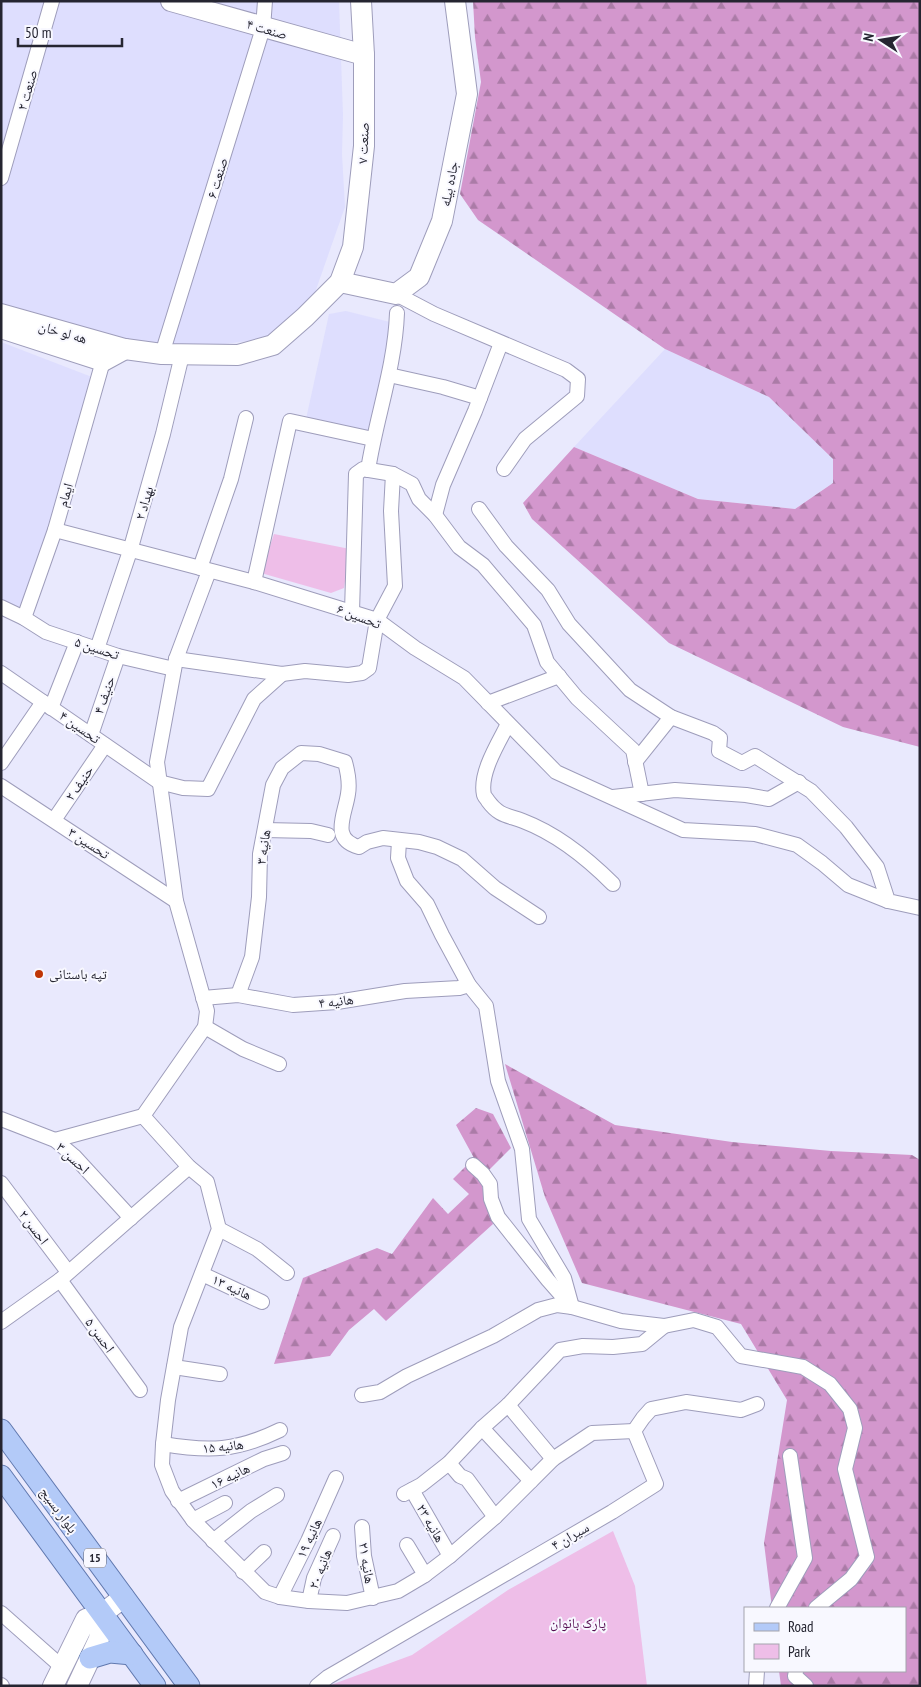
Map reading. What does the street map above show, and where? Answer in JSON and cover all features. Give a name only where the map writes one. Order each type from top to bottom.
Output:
[{"type":"main road","name":"بلوار بسیج","points":[[1,1430],[188,1686]]},
{"type":"main road","name":"بلوار بسیج","points":[[1,1476],[155,1686]]},
{"type":"main road","points":[[90,1658],[110,1652],[132,1654]]},
{"type":"street","name":"صنعت ۲","points":[[1,178],[52,1]]},
{"type":"street","name":"صنعت ۴","points":[[171,1],[364,55]]},
{"type":"street","name":"صنعت ۶","points":[[162,354],[263,28],[265,1]]},
{"type":"street","name":"صنعت ۷","points":[[340,282],[353,247],[364,146],[364,55],[361,1]]},
{"type":"street","name":"جاده بیله","points":[[396,304],[420,277],[442,221],[467,94],[455,1]]},
{"type":"street","points":[[1,328],[111,352],[238,355],[273,345],[340,282],[396,304],[434,314],[566,370],[578,379],[577,396],[525,439],[504,469]]},
{"type":"street","points":[[368,470],[372,440],[389,375],[396,331],[396,304]]},
{"type":"street","name":"هه لو خان","points":[[1,314],[111,352]]},
{"type":"street","points":[[435,515],[443,485],[501,343]]},
{"type":"street","name":"ایمام","points":[[24,618],[56,530],[111,352]]},
{"type":"street","name":"بهداد ۲","points":[[97,649],[130,550],[163,434],[182,355]]},
{"type":"street","points":[[389,375],[444,387],[480,398]]},
{"type":"street","points":[[55,1140],[143,1116],[205,1027],[207,1011],[176,901],[162,791],[156,762],[175,664],[231,479],[246,418]]},
{"type":"street","points":[[254,582],[290,421],[372,440]]},
{"type":"street","points":[[352,612],[355,477],[359,471],[368,470],[393,474],[412,484],[419,499],[435,515],[459,547],[483,565],[534,625],[547,662],[576,698],[632,750],[642,794]]},
{"type":"street","name":"تحسین ۵","points":[[24,618],[46,632],[118,656],[175,664],[282,674],[305,671],[348,675],[362,673],[369,668],[377,620],[395,586],[392,511],[393,474]]},
{"type":"street","points":[[479,509],[506,546],[548,590],[569,624],[630,690],[671,717],[713,733],[720,738],[719,751],[742,763],[755,756],[811,790],[846,827],[876,867],[888,901]]},
{"type":"street","name":"تحسین ۶","points":[[56,530],[254,582],[377,620],[414,648],[464,678],[556,772],[683,830],[755,834],[796,845],[822,863],[848,885],[888,901],[920,908]]},
{"type":"street","points":[[1,607],[24,618]]},
{"type":"street","points":[[1,763],[47,705],[77,642]]},
{"type":"street","name":"حنیف ۴","points":[[91,735],[118,656]]},
{"type":"street","name":"تحسین ۴","points":[[1,673],[159,782]]},
{"type":"street","points":[[159,782],[183,788],[208,789],[254,699],[282,674]]},
{"type":"street","points":[[488,703],[559,676]]},
{"type":"street","points":[[635,762],[671,717]]},
{"type":"street","points":[[508,724],[492,755],[485,775],[484,795],[492,807],[502,815],[524,821],[556,837],[596,866],[613,884]]},
{"type":"street","name":"حنیف ۲","points":[[54,820],[105,745]]},
{"type":"street","name":"هانیه ۳","points":[[238,995],[252,957],[259,897],[260,854],[273,786],[282,768],[301,753],[319,754],[345,762],[349,786],[341,823],[343,837],[349,844],[359,847],[368,842],[383,838],[399,841]]},
{"type":"street","points":[[611,798],[675,790],[746,795],[769,799],[799,782]]},
{"type":"street","name":"تحسین ۳","points":[[1,786],[176,901]]},
{"type":"street","points":[[264,830],[311,831],[328,835]]},
{"type":"street","points":[[539,917],[495,888],[462,859],[437,846],[419,842],[399,841],[398,858],[407,881],[427,904],[469,985],[486,1006],[498,1081],[522,1149],[529,1219],[564,1278],[572,1308]]},
{"type":"street","name":"هانیه ۴","points":[[203,998],[238,995],[293,1005],[337,1002],[405,991],[459,988],[469,985]]},
{"type":"street","points":[[205,1027],[243,1049],[279,1064]]},
{"type":"street","points":[[143,1116],[189,1167],[208,1182],[219,1229],[182,1327],[174,1368],[163,1444],[162,1465],[172,1491],[193,1520],[265,1592],[280,1597],[308,1601],[347,1603],[398,1591],[425,1575],[450,1556],[495,1517],[553,1459],[592,1433],[634,1431],[652,1409],[686,1402],[741,1410],[757,1404]]},
{"type":"street","name":"احسن ۳","points":[[1,1118],[55,1140],[74,1156],[131,1218]]},
{"type":"street","points":[[473,1165],[490,1184],[491,1199],[498,1217],[572,1308]]},
{"type":"street","points":[[1,1322],[64,1276],[189,1167]]},
{"type":"street","name":"احسن ۲","points":[[2,1184],[64,1276]]},
{"type":"street","points":[[219,1229],[256,1249],[287,1273]]},
{"type":"street","name":"هانیه ۱۳","points":[[202,1274],[262,1302]]},
{"type":"street","name":"احسن ۵","points":[[64,1276],[140,1390]]},
{"type":"street","points":[[362,1395],[380,1392],[407,1376],[493,1336],[538,1310],[557,1305],[621,1321],[664,1326],[694,1320],[717,1327],[741,1356],[803,1367],[830,1384],[850,1409],[855,1428],[845,1469],[867,1557],[851,1579],[816,1607]]},
{"type":"street","points":[[495,1517],[467,1479],[460,1476],[449,1463],[560,1350],[583,1346],[613,1347],[642,1344],[664,1326]]},
{"type":"street","points":[[174,1368],[220,1374]]},
{"type":"street","points":[[508,1405],[553,1459]]},
{"type":"street","points":[[482,1428],[531,1481]]},
{"type":"street","name":"هانیه ۱۵","points":[[163,1444],[213,1450],[258,1440],[280,1430]]},
{"type":"street","name":"سیران ۴","points":[[317,1686],[328,1677],[612,1512],[656,1484],[634,1431]]},
{"type":"street","name":"هانیه ۱۶","points":[[178,1501],[264,1459],[283,1453]]},
{"type":"street","points":[[778,1607],[805,1558],[790,1456]]},
{"type":"street","name":"هانیه ۲۳","points":[[449,1463],[422,1485],[408,1492],[450,1556]]},
{"type":"street","name":"هانیه ۱۹","points":[[280,1597],[336,1478]]},
{"type":"street","points":[[213,1541],[251,1511],[277,1494]]},
{"type":"street","points":[[193,1520],[225,1503]]},
{"type":"street","name":"هانیه ۲۱","points":[[362,1527],[364,1556],[373,1598]]},
{"type":"street","name":"هانیه ۲۰","points":[[308,1601],[314,1578],[333,1536]]},
{"type":"street","points":[[407,1545],[425,1575]]},
{"type":"street","points":[[243,1572],[264,1552]]},
{"type":"street","points":[[53,1686],[86,1619],[102,1614],[124,1597]]},
{"type":"street","points":[[1,1613],[62,1667]]},
{"type":"street","points":[[77,1686],[98,1639],[102,1614]]},
{"type":"street","points":[[756,1686],[757,1672]]},
{"type":"street","points":[[796,1672],[795,1676],[806,1686]]},
{"type":"shaded area","points":[[1,1],[339,1],[345,207],[311,304],[264,339],[201,347],[123,339],[1,305]]},
{"type":"shaded area","points":[[346,311],[394,323],[369,434],[306,419],[329,314]]},
{"type":"shaded area","points":[[1,342],[92,377],[71,464],[24,608],[1,602]]},
{"type":"shaded area","points":[[665,349],[769,397],[833,459],[833,483],[795,509],[698,499],[574,447]]},
{"type":"green space","points":[[473,1],[920,1],[920,747],[843,727],[669,643],[532,519],[523,503],[574,447],[698,499],[795,509],[833,483],[833,459],[769,397],[665,349],[478,220],[460,194],[481,82],[475,37]]},
{"type":"green space","points":[[274,534],[350,549],[344,588],[331,593],[261,573]]},
{"type":"green space","points":[[505,1064],[615,1125],[732,1142],[831,1151],[912,1155],[920,1160],[920,1686],[781,1686],[779,1672],[906,1672],[906,1607],[772,1607],[764,1543],[787,1400],[741,1324],[582,1283],[545,1197]]},
{"type":"green space","points":[[476,1108],[493,1114],[511,1148],[480,1179],[493,1224],[386,1321],[374,1309],[349,1330],[330,1356],[274,1364],[303,1278],[377,1248],[392,1254],[433,1198],[448,1214],[469,1194],[453,1179],[474,1158],[456,1125]]},
{"type":"green space","name":"پارک بانوان","points":[[613,1531],[635,1586],[647,1686],[328,1686],[412,1655],[508,1590]]},
{"type":"place","name":"تپه باستانی","points":[[39,974]]}]
